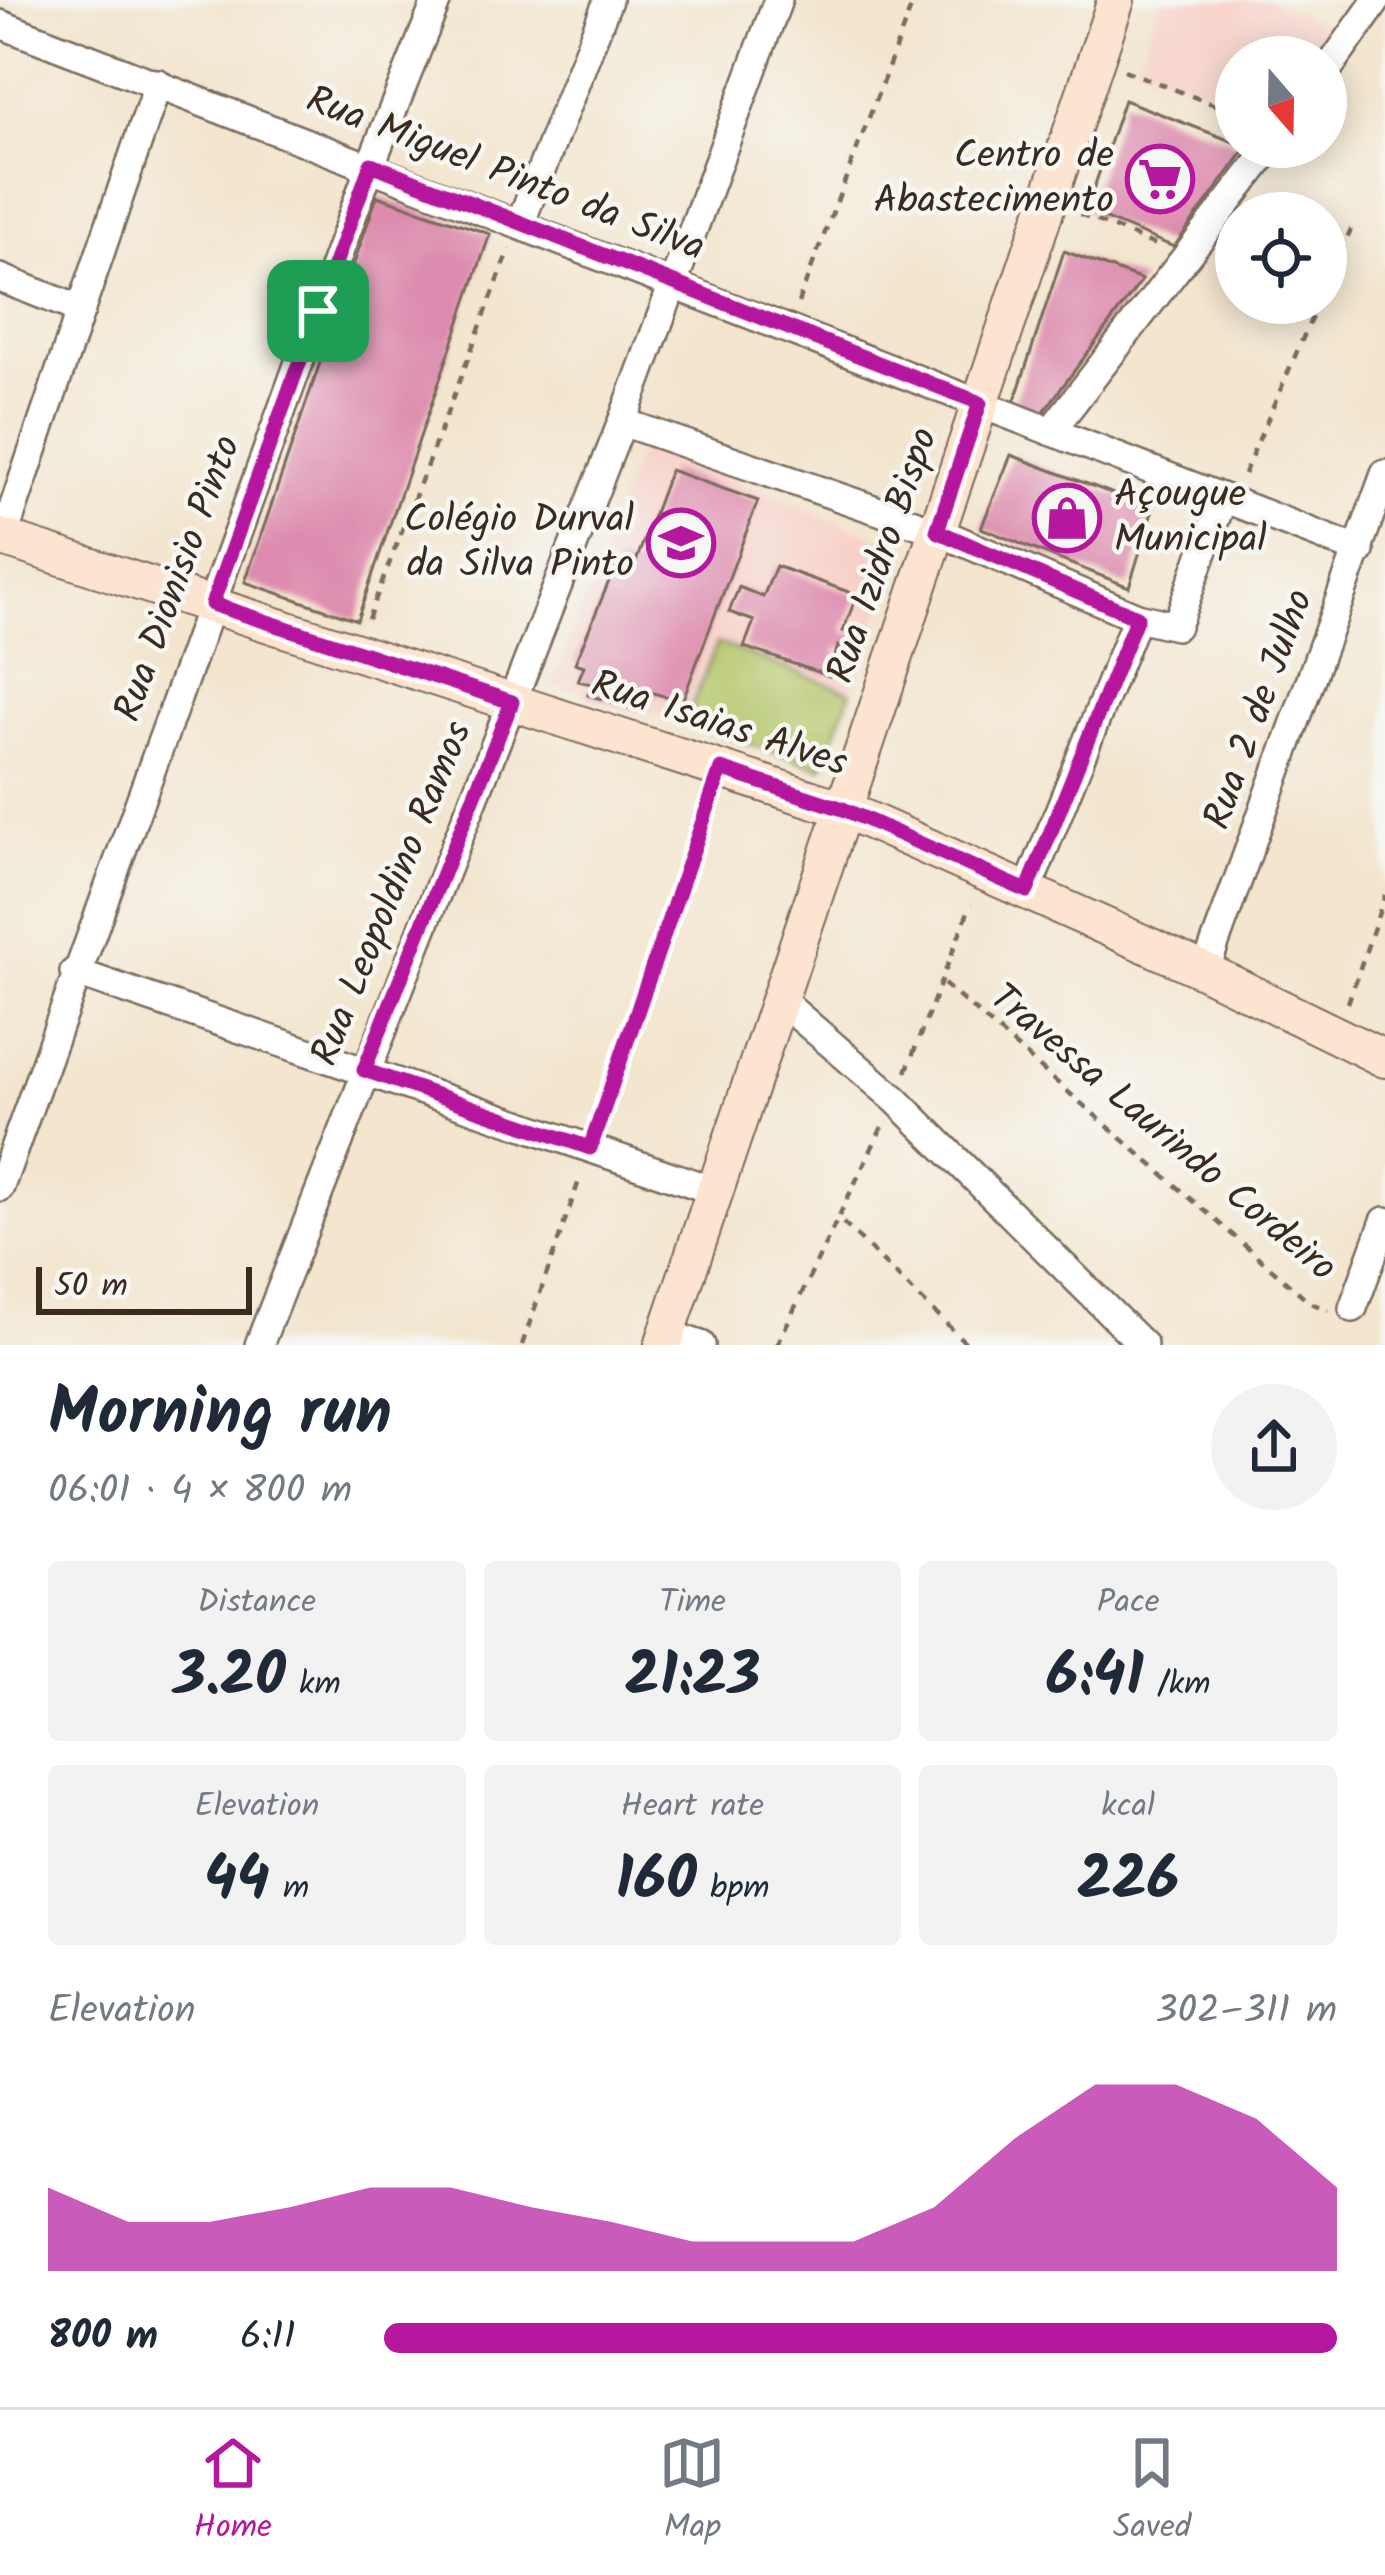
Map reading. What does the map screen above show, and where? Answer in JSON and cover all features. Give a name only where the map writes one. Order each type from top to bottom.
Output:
[{"type":"street","name":"Rua Dionisio Pinto","points":[[0,1187],[74,972],[371,164],[437,0]]},
{"type":"street","points":[[520,224],[608,0]]},
{"type":"street","name":"Rua Leopoldino Ramos","points":[[259,1345],[622,422],[778,0]]},
{"type":"street","name":"Rua Izidro Bispo","points":[[677,1341],[715,1191],[1116,0]]},
{"type":"street","points":[[1347,42],[1377,0]]},
{"type":"street","name":"Rua Miguel Pinto da Silva","points":[[0,24],[1360,551]]},
{"type":"street","points":[[1,538],[158,83]]},
{"type":"street","points":[[1052,431],[1255,168]]},
{"type":"street","points":[[0,278],[81,310]]},
{"type":"street","points":[[622,422],[937,531],[1137,617],[1176,626],[1228,500]]},
{"type":"street","name":"Rua 2 de Julho","points":[[1205,971],[1385,474]]},
{"type":"street","name":"Rua Isaias Alves","points":[[1,538],[843,809],[1205,971],[1385,1059]]},
{"type":"street","points":[[1027,891],[1137,617]]},
{"type":"street","points":[[74,972],[715,1191]]},
{"type":"street","points":[[779,999],[896,1099],[1143,1345]]},
{"type":"street","points":[[1342,1310],[1385,1221]]},
{"type":"path","points":[[789,328],[914,0]]},
{"type":"path","points":[[1097,60],[1215,105]]},
{"type":"path","points":[[1051,202],[1186,257]]},
{"type":"path","points":[[356,652],[520,224]]},
{"type":"path","points":[[1347,238],[1351,229]]},
{"type":"path","points":[[1228,500],[1308,324]]},
{"type":"path","points":[[522,1345],[721,769]]},
{"type":"path","points":[[777,1345],[896,1099],[983,870]]},
{"type":"path","points":[[1338,1037],[1385,895]]},
{"type":"path","name":"Travessa Laurindo Cordeiro","points":[[943,982],[1311,1303],[1342,1310]]},
{"type":"path","points":[[838,1218],[968,1345]]},
{"type":"shaded area","name":"Centro de Abastecimento","points":[[1161,0],[1270,0],[1332,30],[1328,36],[1215,36],[1215,93],[1137,65]]},
{"type":"shaded area","name":"Colégio Durval da Silva Pinto","points":[[641,444],[904,548],[851,692],[718,643],[685,723],[553,684]]},
{"type":"green space","points":[[717,643],[851,692],[822,768],[685,723]]},
{"type":"building","name":"Centro de Abastecimento","points":[[1124,100],[1215,135],[1215,168],[1232,168],[1174,247],[1086,211]]},
{"type":"building","points":[[377,196],[490,234],[357,620],[245,582]]},
{"type":"building","name":"Centro de Abastecimento","points":[[1064,251],[1142,280],[1042,414],[1013,406]]},
{"type":"building","name":"Açougue Municipal","points":[[1011,455],[1153,509],[1129,587],[981,528]]},
{"type":"building","name":"Colégio Durval da Silva Pinto","points":[[670,470],[758,501],[682,702],[648,691],[639,710],[588,695],[592,684],[578,681],[584,666],[575,663],[617,562],[634,567]]},
{"type":"building","points":[[776,566],[857,595],[843,631],[864,638],[859,653],[838,646],[829,676],[744,647],[754,621],[729,612],[739,587],[763,597]]},
{"type":"place","name":"Centro de Abastecimento","points":[[1160,179]]},
{"type":"place","name":"Açougue Municipal","points":[[1067,518]]},
{"type":"place","name":"Colégio Durval da Silva Pinto","points":[[681,543]]},
{"type":"route","points":[[371,164],[980,403],[937,531],[1137,617],[1027,891],[843,809],[721,769],[590,1148],[364,1070],[512,702],[212,604],[318,311],[371,164]]}]
